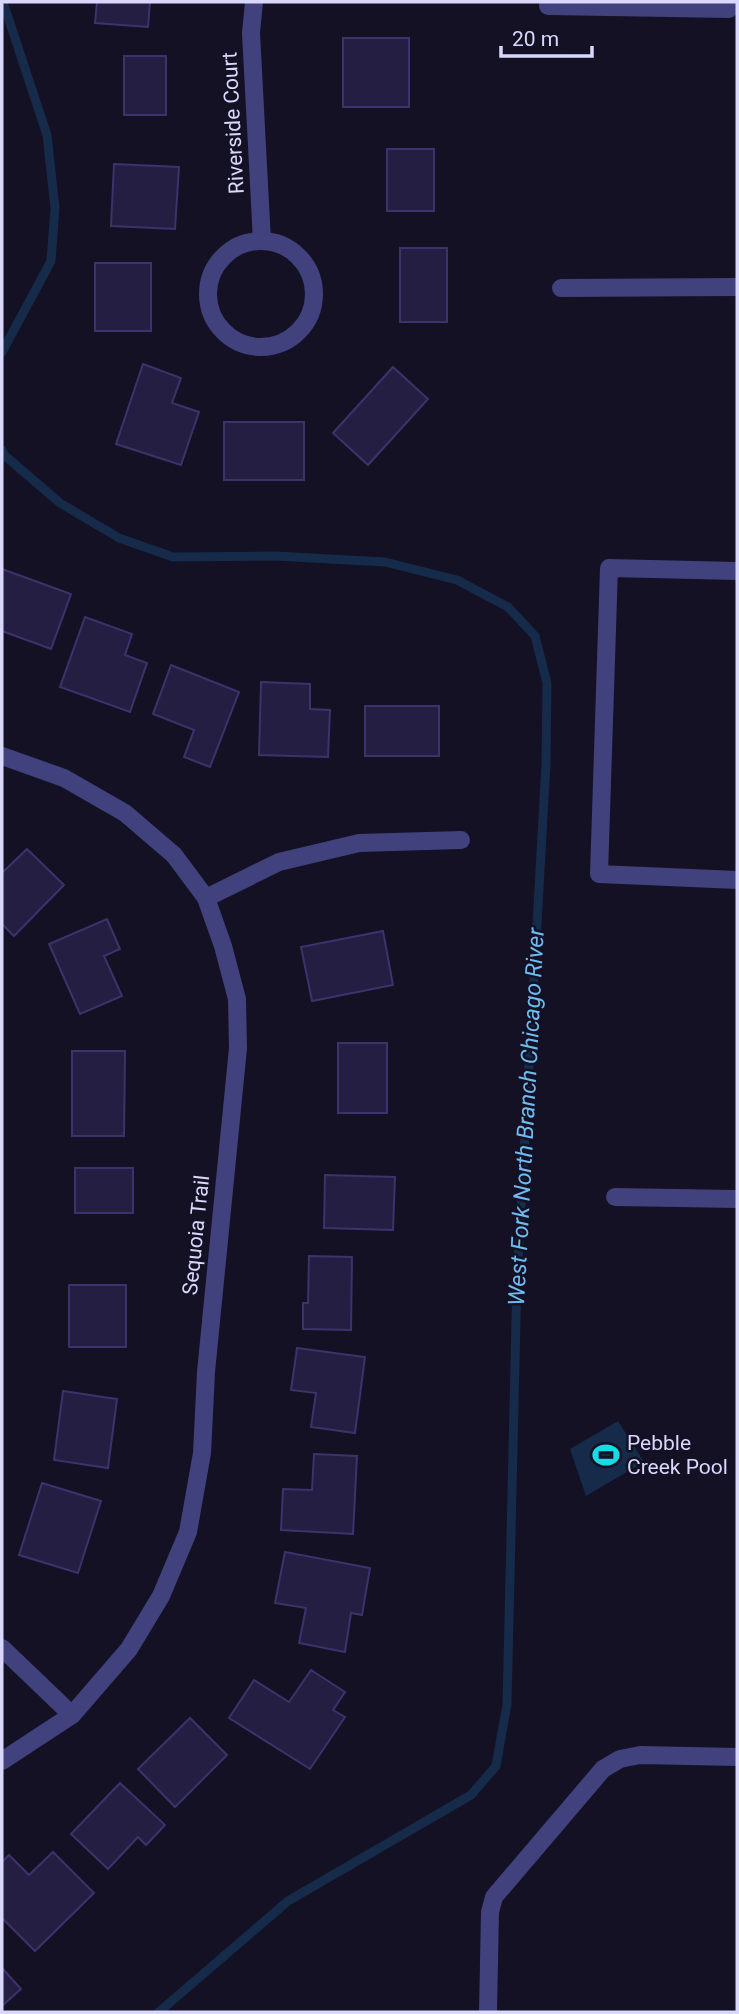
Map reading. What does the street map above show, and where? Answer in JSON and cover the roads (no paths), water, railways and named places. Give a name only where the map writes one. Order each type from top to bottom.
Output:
[{"type":"street","name":"Riverside Court","points":[[254,2],[251,33],[262,241]]},
{"type":"street","points":[[548,6],[729,9],[736,2]]},
{"type":"street","points":[[262,241],[279,245],[294,254],[306,267],[313,283],[309,317],[298,332],[284,342],[267,347],[249,346],[233,340],[220,328],[211,313],[208,296],[210,279],[217,264],[229,251],[262,241]]},
{"type":"street","points":[[561,288],[737,287]]},
{"type":"street","points":[[737,571],[609,568],[598,874],[737,880]]},
{"type":"street","name":"Sequoia Trail","points":[[2,756],[64,778],[125,813],[174,855],[206,898],[223,946],[237,999],[238,1048],[206,1372],[202,1453],[188,1532],[161,1596],[130,1649],[72,1715],[2,1761]]},
{"type":"street","points":[[206,898],[279,862],[359,843],[461,840]]},
{"type":"street","points":[[615,1197],[737,1199]]},
{"type":"street","points":[[2,1648],[72,1715]]},
{"type":"street","points":[[488,2012],[490,1912],[494,1896],[603,1769],[620,1759],[640,1755],[737,1757]]},
{"type":"water","name":"Pebble Creek Pool","points":[[618,1421],[644,1462],[586,1496],[570,1449]]},
{"type":"waterway","name":"West Fork North Branch Chicago River","points":[[2,352],[51,261],[55,208],[47,135],[3,2]]},
{"type":"waterway","name":"West Fork North Branch Chicago River","points":[[2,450],[4,455],[60,503],[119,538],[173,557],[275,556],[385,562],[457,580],[508,607],[535,636],[547,683],[546,764],[517,1278],[507,1704],[496,1766],[471,1795],[288,1901],[159,2012]]},
{"type":"place","name":"Pebble Creek Pool","points":[[606,1455]]}]
